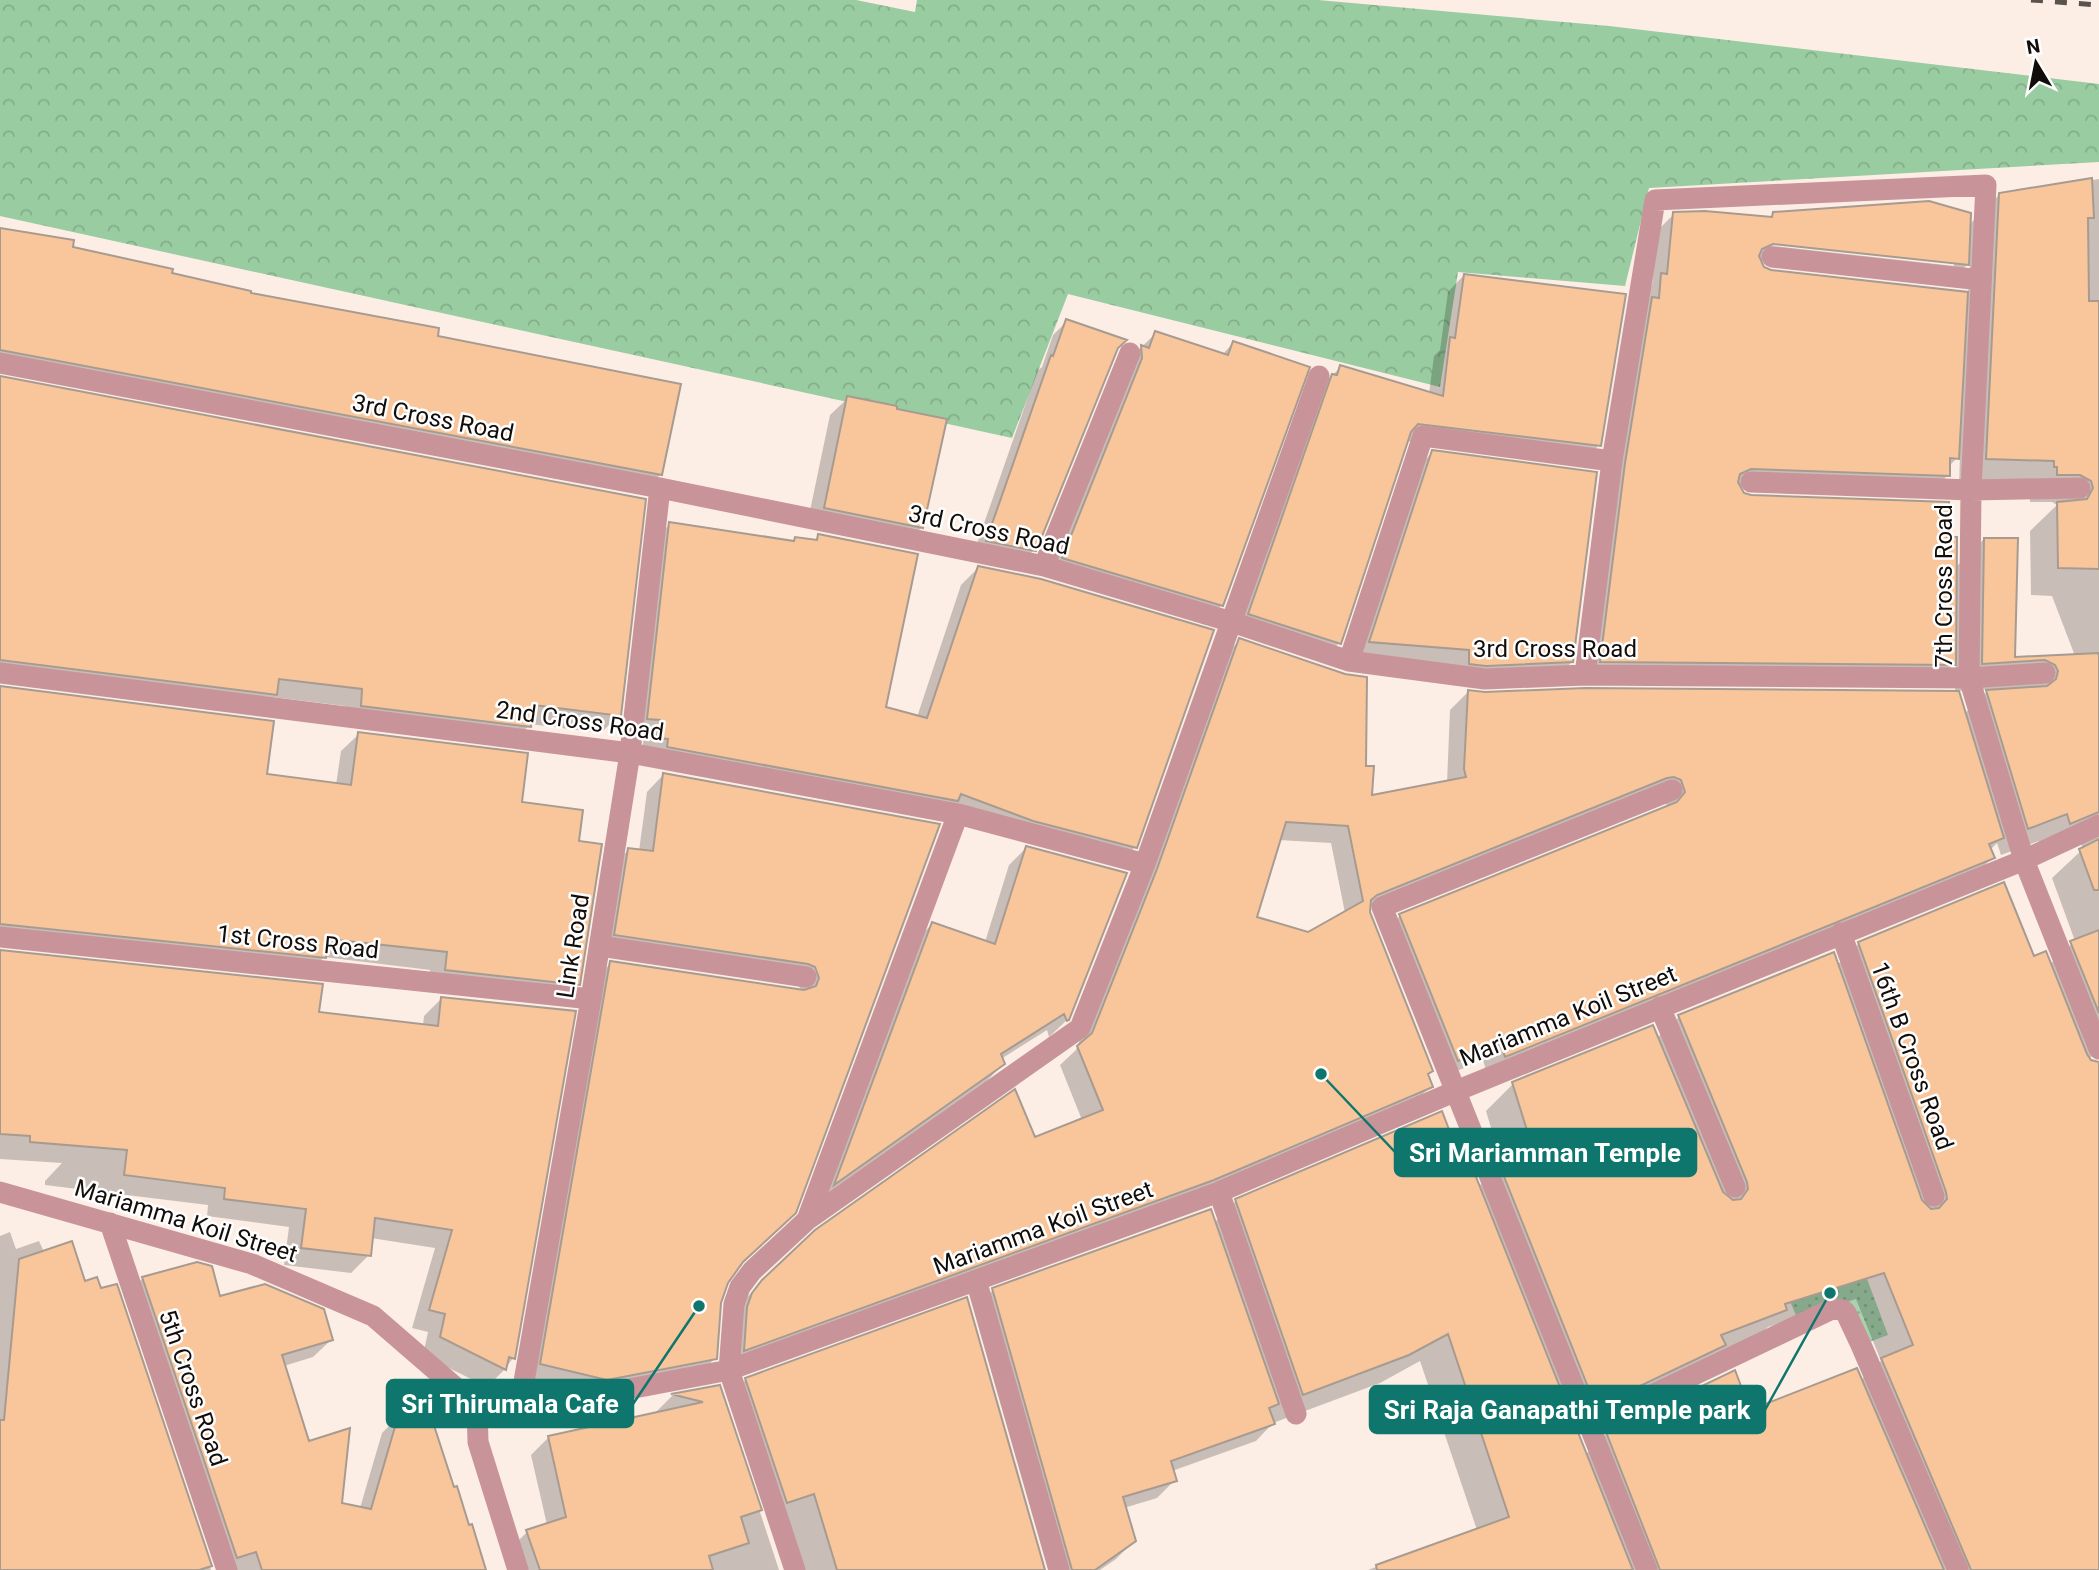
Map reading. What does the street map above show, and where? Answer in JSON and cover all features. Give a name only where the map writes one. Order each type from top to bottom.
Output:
[{"type":"street","name":"7th Cross Road","points":[[1612,461],[1655,200],[1986,186],[1971,490],[1969,678],[2024,860],[2099,1049]]},
{"type":"street","points":[[1772,257],[1981,280]]},
{"type":"street","points":[[1044,566],[1130,353]]},
{"type":"street","name":"3rd Cross Road","points":[[0,363],[660,488],[1044,566],[1232,622],[1349,661],[1485,679],[1585,675],[1969,678],[2045,673]]},
{"type":"street","points":[[795,1570],[729,1370],[734,1304],[740,1287],[752,1271],[807,1220],[1080,1028],[1144,864],[1318,376]]},
{"type":"street","points":[[1349,661],[1423,436],[1612,461],[1585,675]]},
{"type":"street","points":[[1751,482],[1971,490],[2080,488]]},
{"type":"street","name":"Link Road","points":[[519,1410],[600,946],[630,753],[660,488]]},
{"type":"street","name":"2nd Cross Road","points":[[0,673],[630,753],[958,814],[1144,864]]},
{"type":"street","points":[[1647,1570],[1382,907],[1672,790]]},
{"type":"street","points":[[807,1220],[958,814]]},
{"type":"street","name":"Mariamma Koil Street","points":[[0,1192],[252,1264],[373,1316],[477,1406],[519,1410],[729,1370],[1219,1192],[1456,1091],[2024,860],[2099,825]]},
{"type":"street","name":"16th B Cross Road","points":[[1841,933],[1934,1196]]},
{"type":"street","name":"1st Cross Road","points":[[0,937],[591,999]]},
{"type":"street","points":[[600,946],[806,977]]},
{"type":"street","points":[[1660,1007],[1735,1187]]},
{"type":"street","points":[[1219,1192],[1296,1414]]},
{"type":"street","name":"5th Cross Road","points":[[110,1223],[227,1570]]},
{"type":"street","points":[[976,1280],[1059,1570]]},
{"type":"street","points":[[1590,1425],[1832,1309],[1843,1310],[1861,1345],[1958,1570]]},
{"type":"street","points":[[477,1406],[478,1441],[518,1570]]},
{"type":"green space","points":[[0,0],[856,0],[915,12],[917,0],[1318,0],[1609,26],[2099,84],[2099,162],[1649,188],[1625,286],[1458,272],[1440,387],[1068,294],[1012,438],[0,216]]},
{"type":"green space","points":[[1854,1244],[1888,1335],[1861,1345],[1831,1311],[1800,1325],[1779,1275]]},
{"type":"building","points":[[2092,178],[2094,218],[2088,218],[2089,301],[2099,301],[2099,569],[2058,568],[2057,502],[2087,499],[2093,488],[2091,481],[2080,475],[2057,475],[2054,461],[1986,459],[1999,193]]},
{"type":"building","points":[[1929,201],[1971,213],[1969,265],[1773,244],[1762,249],[1759,256],[1764,267],[1771,270],[1968,292],[1959,459],[1950,458],[1950,476],[1751,469],[1740,474],[1738,482],[1744,493],[1751,495],[1949,502],[1947,537],[1957,537],[1956,665],[1600,662],[1625,463],[1652,297],[1659,298],[1661,273],[1667,274],[1673,212],[1705,211],[1772,217],[1773,212]]},
{"type":"building","points":[[0,228],[74,240],[73,247],[173,269],[172,273],[251,293],[439,328],[438,336],[681,384],[662,475],[0,350]]},
{"type":"building","points":[[1464,274],[1626,294],[1601,446],[1418,424],[1411,432],[1341,644],[1248,614],[1332,374],[1337,375],[1340,365],[1443,396],[1450,337],[1455,338]]},
{"type":"building","points":[[1066,319],[1127,340],[1118,348],[1036,551],[986,541],[1051,355],[1053,356]]},
{"type":"building","points":[[1155,331],[1228,355],[1233,341],[1310,367],[1223,606],[1062,558],[1142,358],[1141,345],[1149,348]]},
{"type":"building","points":[[0,376],[646,499],[621,716],[534,705],[531,727],[361,706],[362,689],[279,679],[277,695],[0,660]]},
{"type":"building","points":[[847,396],[947,419],[923,528],[824,508]]},
{"type":"building","points":[[1432,450],[1597,472],[1573,662],[1486,666],[1469,664],[1469,650],[1369,642]]},
{"type":"building","points":[[669,522],[794,541],[795,537],[817,540],[818,534],[918,554],[886,707],[927,718],[978,566],[1041,579],[1214,630],[1137,848],[1033,821],[961,794],[958,801],[667,747],[668,739],[657,738],[660,720],[647,719]]},
{"type":"building","points":[[1984,538],[2018,538],[2015,657],[2099,653],[2099,812],[2070,824],[2067,814],[2028,829],[1986,690],[2047,686],[2056,679],[2058,671],[2055,665],[2045,660],[1982,664]]},
{"type":"building","points":[[1239,638],[1345,674],[1367,677],[1366,766],[1374,766],[1372,795],[1466,777],[1464,769],[1468,690],[1485,692],[1585,688],[1959,691],[2004,838],[1989,844],[1995,858],[1505,1057],[1501,1044],[1458,1061],[1399,914],[1677,802],[1685,792],[1681,780],[1667,778],[1377,895],[1371,900],[1370,912],[1433,1071],[1428,1074],[1433,1087],[1214,1180],[744,1351],[747,1307],[752,1293],[762,1280],[815,1230],[1015,1089],[1035,1137],[1103,1110],[1077,1046],[1092,1033],[1157,869]],"holes":[[[1286,822],[1348,826],[1363,901],[1308,932],[1257,917]]]},
{"type":"building","points":[[0,686],[274,721],[267,774],[351,785],[358,732],[528,753],[522,802],[583,810],[579,841],[602,844],[580,985],[445,970],[447,952],[329,939],[326,958],[0,924]]},
{"type":"building","points":[[663,773],[940,824],[796,1213],[743,1262],[728,1283],[721,1303],[717,1359],[607,1380],[540,1364],[610,961],[804,990],[816,986],[819,978],[815,967],[808,964],[614,935],[628,848],[653,851]]},
{"type":"building","points":[[2099,839],[2099,890],[2094,890],[2079,849]]},
{"type":"building","points":[[1026,846],[1127,873],[1069,1020],[1067,1021],[1064,1014],[1001,1054],[1005,1064],[834,1185],[932,922],[995,944]]},
{"type":"building","points":[[2004,882],[2034,956],[2046,951],[2087,1054],[2091,1060],[2099,1062],[2099,1570],[1971,1570],[1881,1358],[1913,1345],[1884,1273],[1785,1304],[1787,1310],[1721,1335],[1726,1345],[1596,1407],[1499,1164],[1534,1153],[1512,1082],[1653,1025],[1723,1192],[1733,1200],[1741,1199],[1748,1189],[1747,1182],[1678,1015],[1834,952],[1922,1200],[1931,1209],[1939,1208],[1947,1199],[1946,1192],[1858,942]]},
{"type":"building","points":[[2099,930],[2099,1013],[2070,941]]},
{"type":"building","points":[[0,950],[323,984],[319,1012],[438,1026],[441,997],[576,1011],[515,1359],[509,1357],[506,1370],[440,1337],[445,1314],[429,1310],[452,1230],[375,1218],[371,1256],[301,1248],[306,1209],[224,1199],[225,1188],[124,1175],[127,1150],[30,1142],[30,1136],[0,1134]]},
{"type":"building","points":[[1442,1111],[1466,1174],[1474,1172],[1633,1570],[1377,1570],[1376,1565],[1509,1517],[1448,1334],[1409,1355],[1303,1395],[1235,1199]]},
{"type":"building","points":[[1211,1209],[1279,1404],[1269,1408],[1275,1424],[1171,1461],[1177,1481],[1123,1497],[1136,1541],[1095,1570],[1072,1570],[992,1288]]},
{"type":"building","points":[[72,1241],[85,1281],[97,1277],[101,1288],[117,1284],[212,1566],[199,1570],[0,1570],[0,1420],[4,1420],[19,1259]]},
{"type":"building","points":[[197,1262],[212,1266],[220,1296],[265,1284],[324,1309],[333,1340],[282,1355],[309,1441],[350,1428],[342,1503],[371,1509],[399,1413],[427,1404],[454,1487],[457,1486],[469,1525],[472,1524],[486,1570],[262,1570],[256,1552],[237,1558],[142,1277]]},
{"type":"building","points":[[967,1297],[1045,1570],[837,1570],[814,1494],[787,1503],[745,1378]]},
{"type":"building","points":[[1857,1368],[1944,1570],[1660,1570],[1606,1432],[1735,1370],[1750,1410]]},
{"type":"building","points":[[720,1385],[762,1510],[741,1517],[749,1543],[709,1556],[713,1570],[540,1570],[526,1530],[566,1517],[548,1436],[703,1402],[671,1394]]},
{"type":"railway","points":[[2031,0],[2099,5]]},
{"type":"place","name":"Sri Mariamman Temple","points":[[1321,1074]]},
{"type":"place","name":"Sri Raja Ganapathi Temple park","points":[[1830,1293]]},
{"type":"place","name":"Sri Thirumala Cafe","points":[[699,1306]]}]
